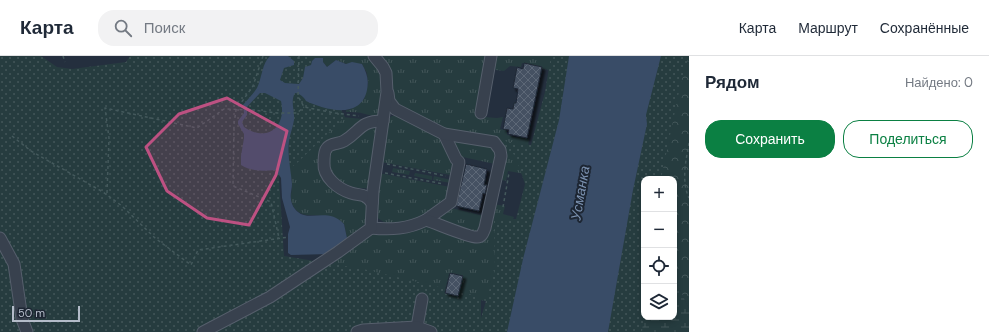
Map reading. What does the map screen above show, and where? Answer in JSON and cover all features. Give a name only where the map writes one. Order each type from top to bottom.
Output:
[{"type":"street","points":[[374,56],[386,73],[387,92],[395,109],[444,134],[491,141],[498,146],[501,152],[485,228],[482,235],[477,237],[471,236],[426,220]]},
{"type":"street","points":[[481,113],[491,56]]},
{"type":"street","points":[[371,228],[372,203],[377,167],[379,121],[387,92]]},
{"type":"street","points":[[372,203],[368,197],[351,193],[327,176],[324,172],[324,160],[326,148],[328,146],[342,143],[364,124],[379,121]]},
{"type":"street","points":[[203,332],[270,297],[338,252],[371,228],[395,229],[416,225],[426,220],[451,202],[459,162],[444,134]]},
{"type":"street","points":[[0,238],[14,264],[22,319],[27,332]]},
{"type":"street","points":[[417,327],[422,299]]},
{"type":"street","points":[[357,332],[363,330],[417,327],[431,332]]},
{"type":"path","points":[[63,56],[65,62]]},
{"type":"path","points":[[263,56],[253,86],[236,110],[234,124],[233,186],[271,202],[279,238]]},
{"type":"path","points":[[299,56],[297,82],[298,96],[304,107]]},
{"type":"path","points":[[107,193],[109,138],[105,108],[197,128],[224,109],[297,113],[304,107]]},
{"type":"path","points":[[304,107],[335,113],[356,115],[379,121]]},
{"type":"path","points":[[12,136],[31,151],[103,192],[122,206],[155,238],[191,265],[198,250],[289,237]]},
{"type":"path","points":[[689,143],[685,181],[686,192],[689,198]]},
{"type":"path","points":[[377,167],[455,182]]},
{"type":"path","points":[[377,167],[455,182]]},
{"type":"path","points":[[503,207],[509,173]]},
{"type":"highlighted area","points":[[227,98],[287,131],[276,175],[249,225],[207,218],[167,191],[146,147],[179,114]]},
{"type":"green space","points":[[0,56],[41,56],[57,67],[72,69],[126,62],[130,56],[311,56],[345,117],[297,163],[279,177],[284,256],[363,269],[481,297],[481,318],[495,270],[494,219],[516,219],[525,184],[515,155],[505,150],[504,141],[531,145],[545,92],[551,56],[689,56],[681,82],[662,176],[641,176],[641,320],[643,320],[642,332],[0,332]]},
{"type":"green space","points":[[310,56],[371,56],[382,71],[381,118],[360,113],[346,112],[346,110],[351,109],[364,99],[368,84],[367,73],[362,64],[347,64],[336,60],[327,67],[322,58],[312,61]]},
{"type":"green space","points":[[379,56],[488,56],[484,117],[503,117],[500,129],[507,130],[507,135],[529,139],[525,174],[508,171],[506,181],[498,179],[504,150],[441,129],[409,113],[395,102]]},
{"type":"green space","points":[[493,56],[554,56],[552,71],[522,63],[521,67],[510,66],[504,71],[496,70],[492,66]]},
{"type":"green space","points":[[661,56],[689,56],[689,309],[677,283],[677,176],[641,176],[641,182],[633,190]]},
{"type":"green space","points":[[331,116],[363,119],[345,137],[328,143],[321,168],[364,201],[367,207],[368,213],[366,223],[351,239],[347,238],[344,224],[337,219],[330,216],[307,215],[300,213],[295,209],[291,201],[292,183],[289,164]]},
{"type":"green space","points":[[392,116],[398,116],[441,139],[455,164],[452,175],[381,162],[388,119]]},
{"type":"green space","points":[[380,124],[370,188],[353,187],[338,180],[329,173],[329,152],[361,129]]},
{"type":"green space","points":[[451,140],[491,145],[497,151],[495,164],[458,156]]},
{"type":"green space","points":[[393,168],[410,171],[409,175],[392,172]]},
{"type":"green space","points":[[379,173],[450,187],[448,198],[416,221],[387,224],[376,217]]},
{"type":"green space","points":[[415,173],[432,176],[432,180],[414,176]]},
{"type":"green space","points":[[434,176],[451,180],[451,183],[433,180]]},
{"type":"green space","points":[[493,204],[505,206],[503,214],[514,217],[498,257],[499,304],[329,267],[372,233],[430,225],[473,240]]},
{"type":"green space","points":[[447,207],[484,216],[478,233],[435,219]]},
{"type":"green space","points":[[641,224],[641,320],[677,320],[677,283],[689,309],[689,332],[608,332]]},
{"type":"water","points":[[270,56],[288,56],[294,61],[294,65],[284,68],[280,80],[285,83],[299,84],[303,78],[305,67],[311,65],[315,58],[323,58],[323,62],[327,67],[336,60],[346,64],[352,62],[362,64],[368,80],[367,90],[363,99],[358,106],[350,109],[341,110],[323,107],[306,101],[297,93],[295,93],[293,100],[294,120],[289,138],[289,157],[292,184],[291,201],[296,210],[303,215],[332,216],[344,224],[347,238],[330,254],[291,255],[288,253],[288,234],[290,227],[282,198],[281,178],[276,170],[254,170],[241,165],[244,134],[238,124],[238,121],[244,113],[243,105],[257,88],[267,59]],"holes":[[[260,93],[265,93],[281,101],[281,118],[278,125],[267,133],[252,132],[244,127],[242,122],[247,115],[247,107]]]},
{"type":"water","name":"Усманка","points":[[569,56],[661,56],[646,115],[647,124],[633,190],[608,332],[507,332],[523,259],[559,120]]},
{"type":"building","points":[[524,63],[542,67],[527,138],[508,134],[509,130],[503,129],[507,108],[513,109],[514,103],[516,103],[518,89],[513,88],[517,67],[523,69]]},
{"type":"building","points":[[466,164],[487,169],[484,185],[487,185],[485,194],[483,193],[479,211],[456,206]]},
{"type":"building","points":[[450,273],[463,276],[458,296],[445,293]]}]
